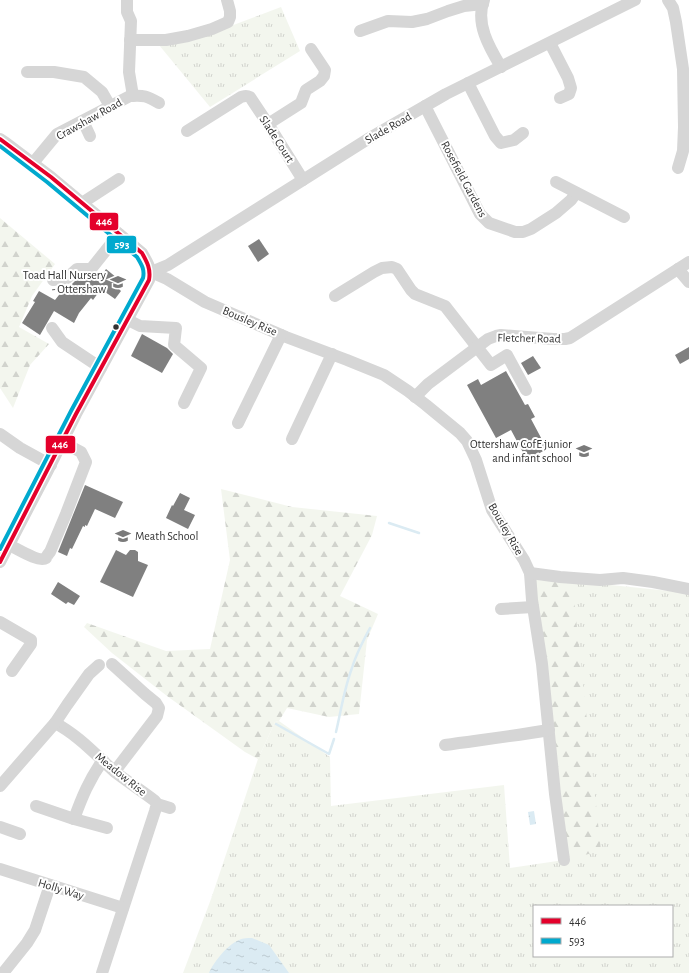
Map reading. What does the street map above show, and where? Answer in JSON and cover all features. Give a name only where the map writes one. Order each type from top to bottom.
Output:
[{"type":"street","name":"Crawshaw Road","points":[[127,0],[127,12],[131,21],[129,68],[133,96]]},
{"type":"street","points":[[130,40],[166,40],[188,36],[212,29],[228,22],[230,11],[227,0]]},
{"type":"street","name":"Slade Road","points":[[151,272],[168,265],[368,139],[446,94],[635,0]]},
{"type":"street","points":[[668,0],[676,22],[682,69],[684,127],[683,151],[678,168]]},
{"type":"street","points":[[360,30],[388,21],[412,22],[427,19],[448,10],[484,2]]},
{"type":"street","points":[[484,2],[481,8],[481,19],[485,34],[501,67]]},
{"type":"street","points":[[550,43],[568,78],[571,88],[569,94],[560,98]]},
{"type":"street","points":[[268,124],[301,103],[306,90],[320,81],[324,76],[324,70],[311,49]]},
{"type":"street","points":[[27,72],[54,72],[84,77],[102,92],[110,106]]},
{"type":"street","points":[[468,83],[500,143],[506,143],[514,140],[523,133]]},
{"type":"street","name":"Crawshaw Road","points":[[33,163],[57,134],[130,96],[141,95],[159,103]]},
{"type":"street","name":"Slade Court","points":[[187,131],[241,98],[246,96],[250,97],[303,180]]},
{"type":"street","name":"Rosefield Gardens","points":[[425,106],[480,214],[489,223],[515,232],[522,232],[531,229],[556,213],[571,200],[576,192]]},
{"type":"street","points":[[83,120],[90,136]]},
{"type":"street","points":[[0,139],[33,163],[142,253],[148,262],[151,272],[149,280],[76,414],[0,562]]},
{"type":"street","points":[[82,203],[120,179]]},
{"type":"street","points":[[556,182],[624,217]]},
{"type":"street","points":[[53,280],[67,278],[77,269],[91,269],[119,234]]},
{"type":"street","name":"Fletcher Road","points":[[415,397],[428,384],[488,339],[502,335],[553,339],[570,338],[689,262]]},
{"type":"street","points":[[335,297],[382,268],[392,267],[397,269],[415,294],[445,306],[491,365],[507,355],[526,390]]},
{"type":"street","points":[[678,269],[689,282]]},
{"type":"street","name":"Bousley Rise","points":[[151,272],[167,279],[205,302],[384,375],[415,397],[460,433],[467,441],[476,460],[492,510],[524,560],[530,573],[542,664],[555,794],[564,860]]},
{"type":"street","points":[[128,320],[140,326],[176,328],[174,345],[201,368],[184,403]]},
{"type":"street","points":[[52,328],[62,342],[101,368]]},
{"type":"street","points":[[238,423],[281,334]]},
{"type":"street","points":[[292,439],[332,354]]},
{"type":"street","points":[[0,434],[20,448],[51,464]]},
{"type":"street","points":[[9,545],[41,559],[46,557],[50,552],[86,462],[80,452],[62,442]]},
{"type":"street","points":[[530,573],[560,578],[593,580],[622,578],[689,589]]},
{"type":"street","points":[[501,609],[534,607]]},
{"type":"street","points":[[0,622],[31,640],[31,644],[12,670]]},
{"type":"street","points":[[112,664],[156,703],[159,708],[157,716],[115,771]]},
{"type":"street","points":[[0,786],[55,723],[89,674],[99,665]]},
{"type":"street","name":"Meadow Rise","points":[[55,723],[71,733],[115,771],[157,804],[102,973]]},
{"type":"street","points":[[445,745],[549,730]]},
{"type":"street","points":[[74,819],[88,783],[103,760]]},
{"type":"street","points":[[157,804],[170,808]]},
{"type":"street","points":[[36,806],[107,828]]},
{"type":"street","points":[[0,827],[20,834]]},
{"type":"street","name":"Holly Way","points":[[0,870],[123,908]]},
{"type":"street","points":[[3,973],[27,943],[35,930],[50,885]]},
{"type":"green space","points":[[281,7],[300,51],[210,107],[159,45],[199,38]]},
{"type":"green space","points":[[0,218],[55,264],[32,296],[19,327],[49,344],[30,365],[13,408],[0,388]]},
{"type":"green space","points":[[221,489],[292,507],[377,516],[372,535],[340,596],[378,614],[367,640],[359,714],[329,717],[287,708],[279,721],[275,722],[258,759],[245,752],[167,696],[112,653],[84,627],[87,623],[166,651],[210,649],[230,560]]},
{"type":"green space","points":[[534,580],[572,581],[601,851],[568,859]]},
{"type":"green space","points":[[572,581],[689,593],[689,973],[183,973],[211,899],[258,759],[275,722],[279,721],[330,757],[331,806],[504,785],[510,868],[564,860]]},
{"type":"water","points":[[534,811],[536,824],[530,825],[528,812]]},
{"type":"water","points":[[252,938],[269,945],[289,973],[209,973],[217,959],[230,945],[241,939]]},
{"type":"building","points":[[259,239],[269,254],[258,262],[248,246]]},
{"type":"building","points":[[106,269],[122,282],[118,288],[121,291],[115,299],[101,289],[93,300],[91,298],[79,313],[74,323],[54,311],[40,335],[22,323],[35,302],[33,301],[39,291],[55,300],[66,286],[72,284],[80,276],[101,277]]},
{"type":"building","points":[[142,334],[167,348],[173,354],[162,373],[131,356]]},
{"type":"building","points":[[689,347],[689,359],[680,364],[675,355]]},
{"type":"building","points":[[533,356],[541,368],[528,375],[521,363]]},
{"type":"building","points":[[506,371],[525,405],[528,404],[535,417],[531,419],[547,449],[527,460],[511,430],[496,438],[467,385],[478,379],[481,385]]},
{"type":"building","points":[[85,485],[123,502],[115,518],[95,509],[87,526],[83,526],[67,556],[58,552]]},
{"type":"building","points":[[180,493],[190,498],[184,510],[195,515],[188,529],[166,518]]},
{"type":"building","points":[[116,550],[126,555],[130,550],[135,550],[138,552],[138,561],[148,565],[133,597],[100,582]]},
{"type":"building","points":[[58,582],[80,596],[74,605],[68,602],[66,604],[51,594]]},
{"type":"waterway","points":[[389,523],[419,533]]},
{"type":"waterway","points":[[336,732],[349,676],[370,628]]},
{"type":"waterway","points":[[276,724],[329,754],[334,739]]},
{"type":"transit line","name":"446","points":[[0,139],[51,177],[142,253],[149,272],[149,280],[76,414],[0,562]]},
{"type":"transit line","name":"593","points":[[0,146],[47,182],[137,257],[143,272],[143,278],[71,411],[0,549]]},
{"type":"place","name":"Toad Hall Nursery - Ottershaw","points":[[118,282]]},
{"type":"place","name":"Ottershaw CofE junior and infant school","points":[[584,451]]},
{"type":"place","name":"Meath School","points":[[123,536]]}]
